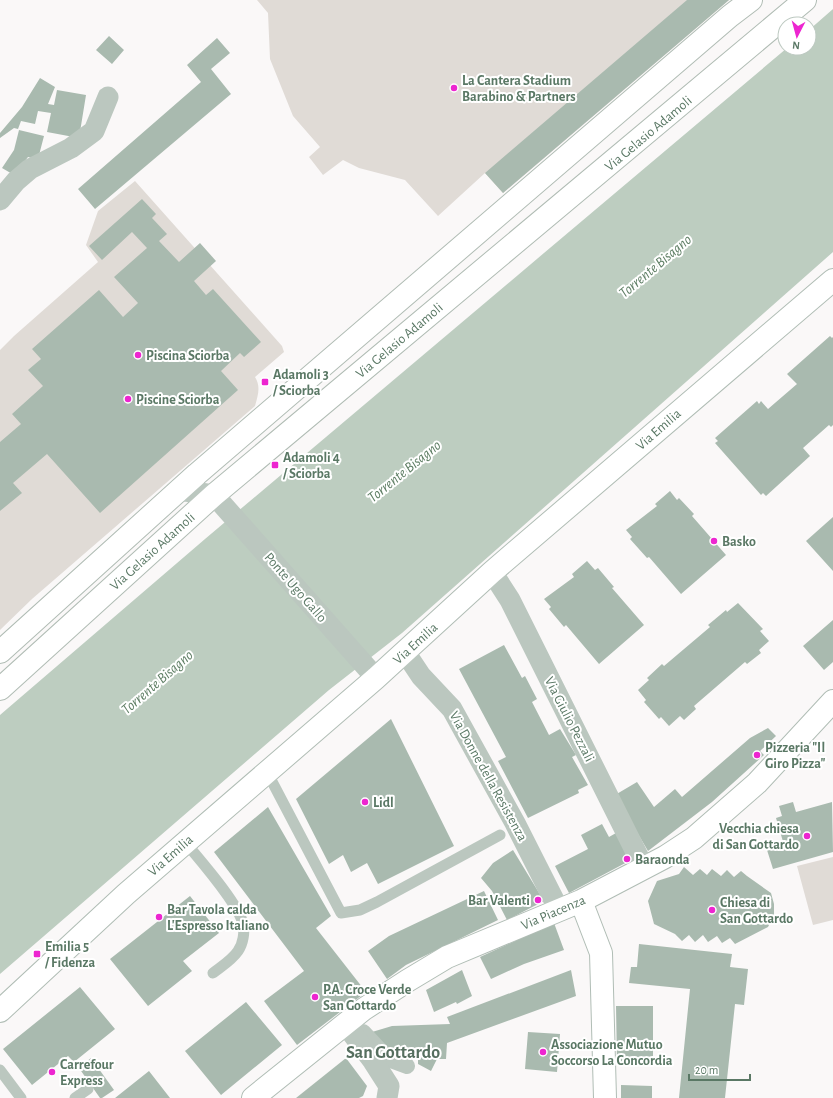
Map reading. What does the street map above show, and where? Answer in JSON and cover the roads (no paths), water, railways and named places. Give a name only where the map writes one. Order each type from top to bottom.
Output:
[{"type":"main road","name":"Via Gelasio Adamoli","points":[[0,652],[8,641],[178,490],[730,16],[751,0]]},
{"type":"main road","name":"Via Gelasio Adamoli","points":[[0,689],[805,0]]},
{"type":"main road","name":"Via Emilia","points":[[0,1011],[185,842],[267,772],[371,672],[405,652],[492,572],[833,280]]},
{"type":"main road","name":"Via Piacenza","points":[[253,1098],[349,1021],[407,981],[447,957],[581,901],[644,868],[694,838],[757,783],[833,701]]},
{"type":"main road","points":[[581,901],[601,953],[605,1098]]},
{"type":"street","points":[[0,200],[16,181],[30,169],[71,148],[94,131],[108,97]]},
{"type":"street","points":[[178,490],[220,501]]},
{"type":"street","name":"Ponte Ugo Gallo","points":[[220,501],[371,672]]},
{"type":"street","name":"Via Giulio Pezzali","points":[[492,572],[510,600],[644,868]]},
{"type":"street","name":"Via Donne della Resistenza","points":[[405,652],[421,676],[452,709],[515,823],[559,910]]},
{"type":"street","points":[[349,1021],[388,1059],[407,1066]]},
{"type":"street","points":[[349,1021],[389,1086],[387,1098]]},
{"type":"lane","points":[[267,772],[341,913],[360,910],[377,902],[500,836]]},
{"type":"lane","points":[[185,842],[237,909],[243,924],[243,937],[239,950],[213,973]]},
{"type":"lane","points":[[0,1070],[21,1098]]},
{"type":"lane","points":[[75,1098],[88,1089]]},
{"type":"water","name":"Torrente Bisagno","points":[[833,9],[833,252],[402,633],[329,690],[0,974],[0,715],[205,539],[778,56],[817,56],[817,23]]},
{"type":"place","name":"La Cantera Stadium Barabino & Partners","points":[[454,88]]},
{"type":"place","name":"Piscina Sciorba","points":[[138,355]]},
{"type":"place","name":"Adamoli 3 / Sciorba","points":[[265,382]]},
{"type":"place","name":"Piscine Sciorba","points":[[128,399]]},
{"type":"place","name":"Adamoli 4 / Sciorba","points":[[275,465]]},
{"type":"place","name":"Basko","points":[[714,541]]},
{"type":"place","name":"Pizzeria \"Il Giro Pizza\"","points":[[757,755]]},
{"type":"place","name":"Lidl","points":[[365,802]]},
{"type":"place","name":"Vecchia chiesa di San Gottardo","points":[[807,836]]},
{"type":"place","name":"Baraonda","points":[[627,859]]},
{"type":"place","name":"Bar Valenti","points":[[538,900]]},
{"type":"place","name":"Chiesa di San Gottardo","points":[[712,910]]},
{"type":"place","name":"Bar Tavola calda L'Espresso Italiano","points":[[159,917]]},
{"type":"place","name":"Emilia 5 / Fidenza","points":[[37,954]]},
{"type":"place","name":"P.A. Croce Verde San Gottardo","points":[[315,997]]},
{"type":"place","name":"Associazione Mutuo Soccorso La Concordia","points":[[543,1052]]},
{"type":"place","name":"Carrefour Express","points":[[52,1072]]},
{"type":"district","name":"San Gottardo","points":[[393,1052]]}]
